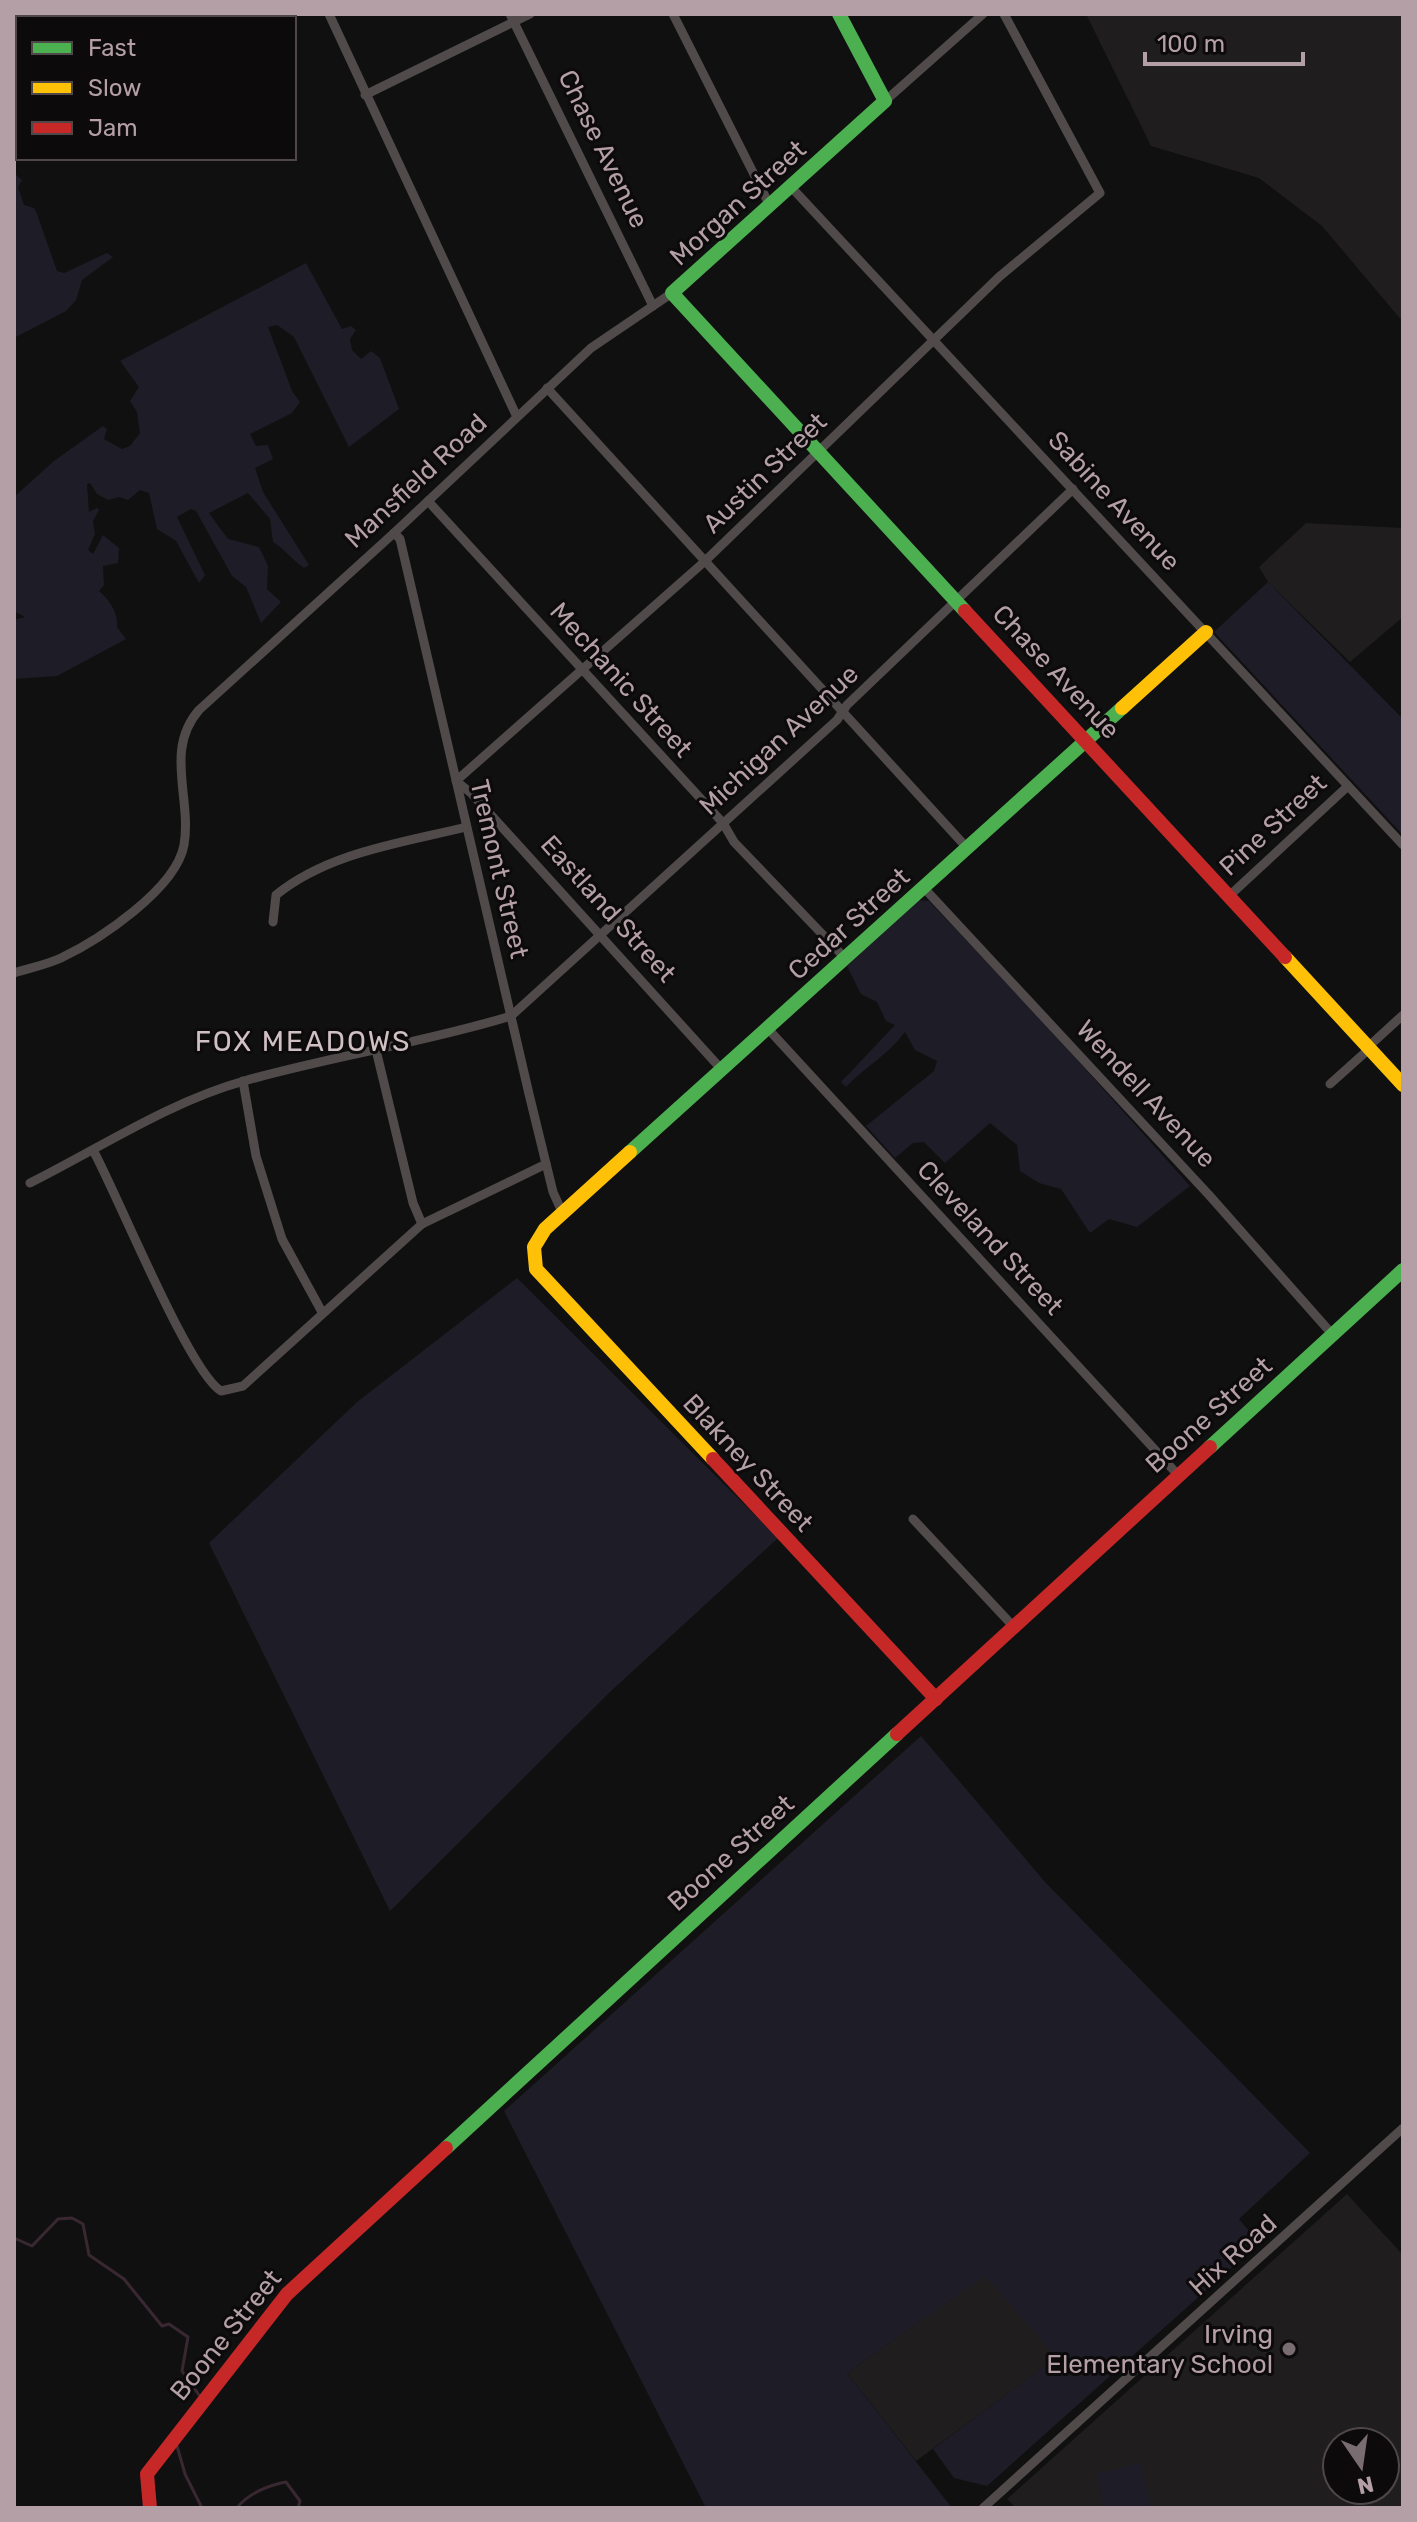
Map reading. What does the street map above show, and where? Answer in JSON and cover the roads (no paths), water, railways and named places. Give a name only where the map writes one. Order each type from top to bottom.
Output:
[{"type":"street","name":"Mansfield Road","points":[[14,973],[68,954],[135,909],[168,878],[181,855],[185,825],[179,753],[188,723],[517,417],[329,14]]},
{"type":"street","points":[[365,95],[512,18],[530,14]]},
{"type":"street","points":[[673,14],[770,206]]},
{"type":"street","points":[[839,14],[885,101]]},
{"type":"street","name":"Morgan Street","points":[[517,417],[591,348],[672,293],[983,14]]},
{"type":"street","name":"Austin Street","points":[[456,781],[704,562],[999,277],[1100,193],[1004,14]]},
{"type":"street","name":"Chase Avenue","points":[[512,18],[653,306]]},
{"type":"street","name":"Sabine Avenue","points":[[792,188],[1403,845]]},
{"type":"street","name":"Chase Avenue","points":[[672,293],[1403,1085]]},
{"type":"street","points":[[547,388],[968,849]]},
{"type":"street","name":"Michigan Avenue","points":[[511,1016],[842,713],[1073,489]]},
{"type":"street","name":"Mechanic Street","points":[[428,501],[723,823],[734,842],[846,959]]},
{"type":"street","name":"Tremont Street","points":[[394,533],[400,539],[546,1164],[563,1214]]},
{"type":"street","name":"Cedar Street","points":[[532,1255],[538,1237],[1206,632]]},
{"type":"street","name":"Eastland Street","points":[[456,781],[471,793],[601,934],[723,1071]]},
{"type":"street","name":"Pine Street","points":[[1228,897],[1348,786]]},
{"type":"street","points":[[273,922],[276,895],[299,876],[333,861],[466,827]]},
{"type":"street","name":"Wendell Avenue","points":[[924,888],[1191,1174],[1332,1334]]},
{"type":"street","points":[[1330,1084],[1403,1015]]},
{"type":"street","points":[[30,1183],[181,1104],[243,1081],[450,1035],[511,1016]]},
{"type":"street","name":"Cleveland Street","points":[[769,1030],[1179,1476]]},
{"type":"street","points":[[376,1050],[413,1203],[422,1224]]},
{"type":"street","points":[[243,1081],[256,1156],[282,1239],[322,1312]]},
{"type":"street","points":[[94,1152],[209,1384],[221,1391],[243,1386],[422,1224],[546,1164]]},
{"type":"street","name":"Blakney Street","points":[[532,1255],[536,1269],[936,1699]]},
{"type":"street","name":"Boone Street","points":[[150,2508],[147,2474],[287,2294],[1403,1270]]},
{"type":"street","points":[[913,1519],[1013,1626]]},
{"type":"street","name":"Hix Road","points":[[983,2508],[1403,2128]]},
{"type":"waterway","points":[[14,2238],[32,2246],[58,2219],[72,2218],[83,2224],[89,2255],[124,2279],[162,2326],[169,2324],[188,2337],[182,2371],[199,2395]]},
{"type":"waterway","points":[[177,2446],[185,2474],[202,2508]]},
{"type":"waterway","points":[[237,2508],[246,2498],[259,2491],[286,2482],[300,2501],[298,2508]]},
{"type":"place","name":"Irving Elementary School","points":[[1289,2349]]},
{"type":"district","name":"FOX MEADOWS","points":[[303,1041]]}]
